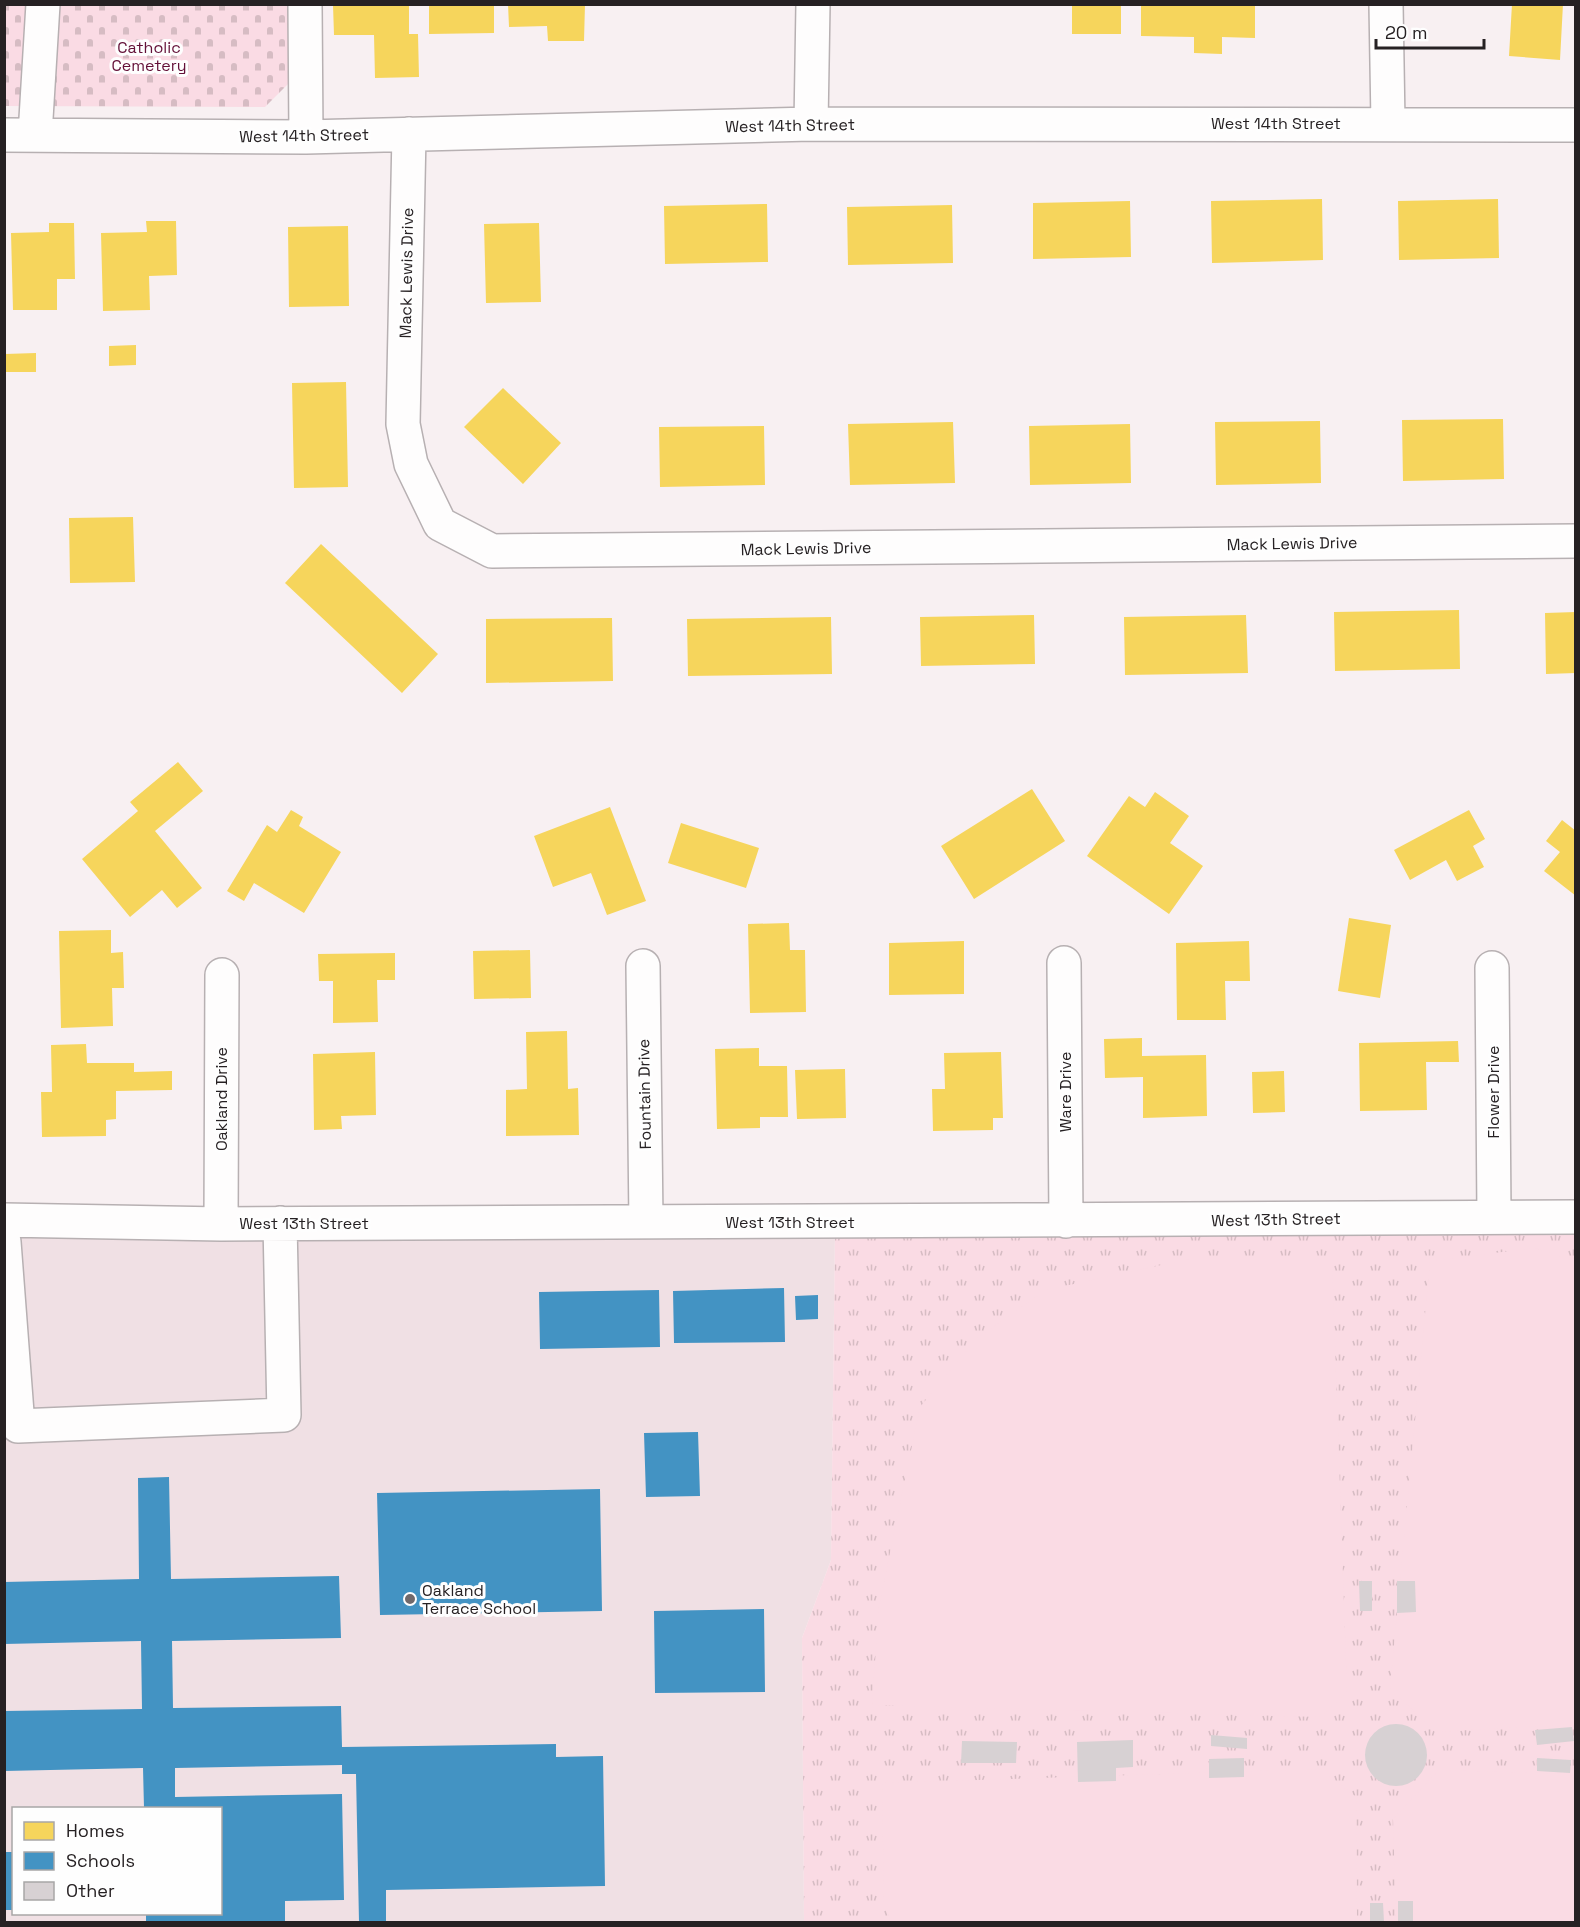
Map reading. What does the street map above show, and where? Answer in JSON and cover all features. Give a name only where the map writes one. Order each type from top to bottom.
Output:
[{"type":"street","points":[[20,135],[43,4]]},
{"type":"street","points":[[305,4],[306,137]]},
{"type":"street","points":[[811,124],[813,4]]},
{"type":"street","points":[[1386,4],[1388,123]]},
{"type":"street","name":"West 14th Street","points":[[20,135],[306,137],[811,124],[1575,125]]},
{"type":"street","name":"Mack Lewis Drive","points":[[409,134],[403,424],[411,464],[440,524],[492,551],[1575,541]]},
{"type":"street","name":"Ware Drive","points":[[1064,963],[1066,1221]]},
{"type":"street","name":"Fountain Drive","points":[[642,966],[646,1222]]},
{"type":"street","name":"Flower Drive","points":[[1492,968],[1494,1216]]},
{"type":"street","name":"Oakland Drive","points":[[221,1224],[222,975]]},
{"type":"street","name":"West 13th Street","points":[[4,1220],[221,1224],[1575,1217]]},
{"type":"street","points":[[4,1242],[18,1426],[284,1415],[280,1223]]},
{"type":"shaded area","name":"Oakland Terrace School","points":[[835,1230],[831,1560],[802,1638],[804,1922],[5,1922],[4,1235]]},
{"type":"green space","name":"Catholic Cemetery","points":[[5,5],[290,5],[293,79],[265,107],[5,106]]},
{"type":"green space","points":[[1575,1227],[1575,1922],[804,1922],[802,1638],[831,1560],[835,1230]]},
{"type":"green space","points":[[1535,1248],[1575,1261],[1575,1724],[1435,1732],[1390,1688],[1430,1261]]},
{"type":"green space","points":[[1189,1259],[1332,1259],[1347,1692],[1321,1717],[872,1705],[879,1606],[920,1407],[977,1338],[1046,1290]]},
{"type":"green space","points":[[1321,1769],[1356,1797],[1357,1922],[891,1922],[884,1903],[882,1783]]},
{"type":"green space","points":[[1439,1770],[1575,1774],[1575,1922],[1396,1922],[1393,1819]]},
{"type":"building: Homes","points":[[429,4],[494,4],[494,33],[429,34]]},
{"type":"building: Homes","points":[[508,4],[585,4],[584,41],[548,41],[547,26],[509,27]]},
{"type":"building: Homes","points":[[1072,4],[1121,4],[1121,34],[1072,34]]},
{"type":"building: Homes","points":[[1141,4],[1255,4],[1255,38],[1222,37],[1222,54],[1194,53],[1194,37],[1141,36]]},
{"type":"building: Homes","points":[[1512,4],[1563,4],[1560,60],[1509,56]]},
{"type":"building: Homes","points":[[333,5],[409,5],[409,34],[418,34],[419,77],[375,78],[374,35],[334,35]]},
{"type":"building: Homes","points":[[1322,199],[1323,260],[1212,263],[1211,201]]},
{"type":"building: Homes","points":[[1498,199],[1499,258],[1399,260],[1398,201]]},
{"type":"building: Homes","points":[[1130,201],[1131,257],[1033,259],[1033,203]]},
{"type":"building: Homes","points":[[767,204],[768,262],[665,264],[664,206]]},
{"type":"building: Homes","points":[[952,205],[953,263],[848,265],[847,207]]},
{"type":"building: Homes","points":[[146,221],[176,221],[177,275],[149,276],[150,310],[103,311],[101,233],[147,232]]},
{"type":"building: Homes","points":[[49,223],[74,223],[75,279],[57,279],[57,310],[13,310],[11,233],[49,232]]},
{"type":"building: Homes","points":[[539,223],[541,302],[486,303],[484,224]]},
{"type":"building: Homes","points":[[348,226],[349,306],[289,307],[288,227]]},
{"type":"building: Homes","points":[[136,345],[136,365],[109,366],[109,346]]},
{"type":"building: Homes","points":[[36,353],[36,372],[5,372],[5,354]]},
{"type":"building: Homes","points":[[346,382],[348,487],[294,488],[292,383]]},
{"type":"building: Homes","points":[[503,388],[561,443],[523,484],[464,427]]},
{"type":"building: Homes","points":[[1503,419],[1504,479],[1403,481],[1402,420]]},
{"type":"building: Homes","points":[[1320,421],[1321,483],[1216,485],[1215,422]]},
{"type":"building: Homes","points":[[953,422],[955,483],[850,485],[848,424]]},
{"type":"building: Homes","points":[[1130,424],[1131,483],[1030,485],[1029,426]]},
{"type":"building: Homes","points":[[764,426],[765,485],[660,487],[659,427]]},
{"type":"building: Homes","points":[[133,517],[135,582],[70,583],[69,518]]},
{"type":"building: Homes","points":[[321,544],[438,654],[402,693],[285,583]]},
{"type":"building: Homes","points":[[1459,610],[1460,669],[1335,671],[1334,612]]},
{"type":"building: Homes","points":[[1576,612],[1576,673],[1546,674],[1545,613]]},
{"type":"building: Homes","points":[[1034,615],[1035,664],[921,666],[920,617]]},
{"type":"building: Homes","points":[[1246,615],[1248,673],[1125,675],[1124,617]]},
{"type":"building: Homes","points":[[831,617],[832,674],[688,676],[687,619]]},
{"type":"building: Homes","points":[[612,618],[613,681],[486,683],[486,619]]},
{"type":"building: Homes","points":[[178,762],[203,791],[155,831],[202,888],[177,908],[162,890],[130,917],[82,859],[138,811],[130,802]]},
{"type":"building: Homes","points":[[1032,789],[1065,841],[974,899],[941,846]]},
{"type":"building: Homes","points":[[1155,792],[1189,816],[1170,843],[1203,866],[1169,914],[1087,856],[1129,796],[1145,807]]},
{"type":"building: Homes","points":[[610,807],[646,901],[607,915],[591,873],[553,887],[534,836]]},
{"type":"building: Homes","points":[[291,810],[303,817],[299,826],[341,852],[304,913],[254,883],[244,901],[227,891],[267,825],[277,832]]},
{"type":"building: Homes","points":[[1469,810],[1485,839],[1473,846],[1484,867],[1457,881],[1446,860],[1410,880],[1394,850]]},
{"type":"building: Homes","points":[[1562,820],[1576,831],[1576,896],[1544,871],[1560,852],[1546,841]]},
{"type":"building: Homes","points":[[681,823],[759,848],[746,888],[668,863]]},
{"type":"building: Homes","points":[[1349,918],[1391,925],[1380,998],[1338,991]]},
{"type":"building: Homes","points":[[789,923],[790,950],[805,950],[806,1012],[750,1013],[748,924]]},
{"type":"building: Homes","points":[[111,930],[111,953],[123,952],[124,988],[112,988],[113,1026],[61,1028],[59,931]]},
{"type":"building: Homes","points":[[964,941],[964,994],[889,995],[889,943]]},
{"type":"building: Homes","points":[[1249,941],[1250,981],[1225,981],[1226,1020],[1177,1020],[1176,943]]},
{"type":"building: Homes","points":[[530,950],[531,998],[474,999],[473,951]]},
{"type":"building: Homes","points":[[395,953],[395,980],[377,980],[378,1022],[333,1023],[333,981],[319,981],[318,954]]},
{"type":"building: Homes","points":[[567,1031],[568,1089],[578,1088],[579,1135],[506,1136],[506,1090],[527,1089],[526,1032]]},
{"type":"building: Homes","points":[[1142,1038],[1142,1056],[1206,1055],[1207,1116],[1143,1118],[1143,1077],[1105,1078],[1104,1039]]},
{"type":"building: Homes","points":[[1458,1041],[1459,1062],[1426,1062],[1427,1110],[1360,1111],[1359,1043]]},
{"type":"building: Homes","points":[[86,1044],[87,1063],[134,1063],[134,1072],[172,1071],[172,1090],[116,1091],[116,1119],[106,1120],[106,1136],[42,1137],[41,1092],[52,1092],[51,1045]]},
{"type":"building: Homes","points":[[759,1048],[759,1066],[787,1066],[788,1117],[760,1117],[760,1128],[717,1129],[715,1049]]},
{"type":"building: Homes","points":[[375,1052],[376,1115],[341,1116],[342,1129],[314,1130],[313,1054]]},
{"type":"building: Homes","points":[[1001,1052],[1003,1118],[993,1118],[993,1130],[933,1131],[932,1089],[945,1089],[944,1053]]},
{"type":"building: Homes","points":[[845,1069],[846,1118],[797,1119],[795,1070]]},
{"type":"building: Homes","points":[[1284,1071],[1285,1112],[1253,1113],[1252,1072]]},
{"type":"building: Schools","points":[[784,1288],[785,1342],[674,1343],[673,1291]]},
{"type":"building: Schools","points":[[659,1290],[660,1347],[540,1349],[539,1292]]},
{"type":"building: Schools","points":[[818,1295],[818,1319],[796,1320],[795,1296]]},
{"type":"building: Schools","points":[[698,1432],[700,1496],[646,1497],[644,1433]]},
{"type":"building: Schools","points":[[169,1477],[171,1579],[339,1576],[341,1638],[172,1641],[173,1708],[341,1706],[342,1747],[556,1744],[556,1757],[603,1756],[605,1886],[386,1890],[386,1922],[359,1922],[356,1774],[342,1774],[342,1765],[175,1768],[175,1797],[342,1794],[344,1900],[285,1901],[285,1922],[146,1922],[146,1915],[222,1915],[222,1807],[144,1807],[143,1768],[4,1771],[4,1711],[142,1709],[141,1641],[4,1644],[4,1582],[139,1579],[138,1478]]},
{"type":"building: Schools","points":[[600,1489],[602,1611],[380,1615],[377,1493]]},
{"type":"building: Schools","points":[[764,1609],[765,1692],[655,1693],[654,1611]]},
{"type":"building: Schools","points":[[4,1852],[12,1852],[12,1910],[4,1910]]},
{"type":"building: Other","points":[[1359,1581],[1372,1581],[1372,1611],[1360,1611]]},
{"type":"building: Other","points":[[1397,1581],[1415,1581],[1416,1612],[1397,1613]]},
{"type":"building: Other","points":[[1396,1724],[1418,1733],[1427,1755],[1418,1777],[1396,1786],[1374,1777],[1365,1755],[1374,1733]]},
{"type":"building: Other","points":[[1572,1727],[1574,1741],[1537,1745],[1535,1730]]},
{"type":"building: Other","points":[[1211,1735],[1247,1738],[1247,1749],[1211,1746]]},
{"type":"building: Other","points":[[1133,1740],[1133,1767],[1116,1768],[1116,1781],[1078,1782],[1077,1742]]},
{"type":"building: Other","points":[[962,1741],[1017,1742],[1016,1763],[961,1763]]},
{"type":"building: Other","points":[[1244,1758],[1244,1777],[1209,1778],[1209,1759]]},
{"type":"building: Other","points":[[1537,1758],[1571,1760],[1570,1773],[1537,1771]]},
{"type":"building: Other","points":[[1398,1901],[1413,1901],[1413,1922],[1398,1922]]},
{"type":"building: Other","points":[[1370,1903],[1383,1903],[1384,1922],[1370,1922]]},
{"type":"place","name":"Oakland Terrace School","points":[[410,1599]]}]
